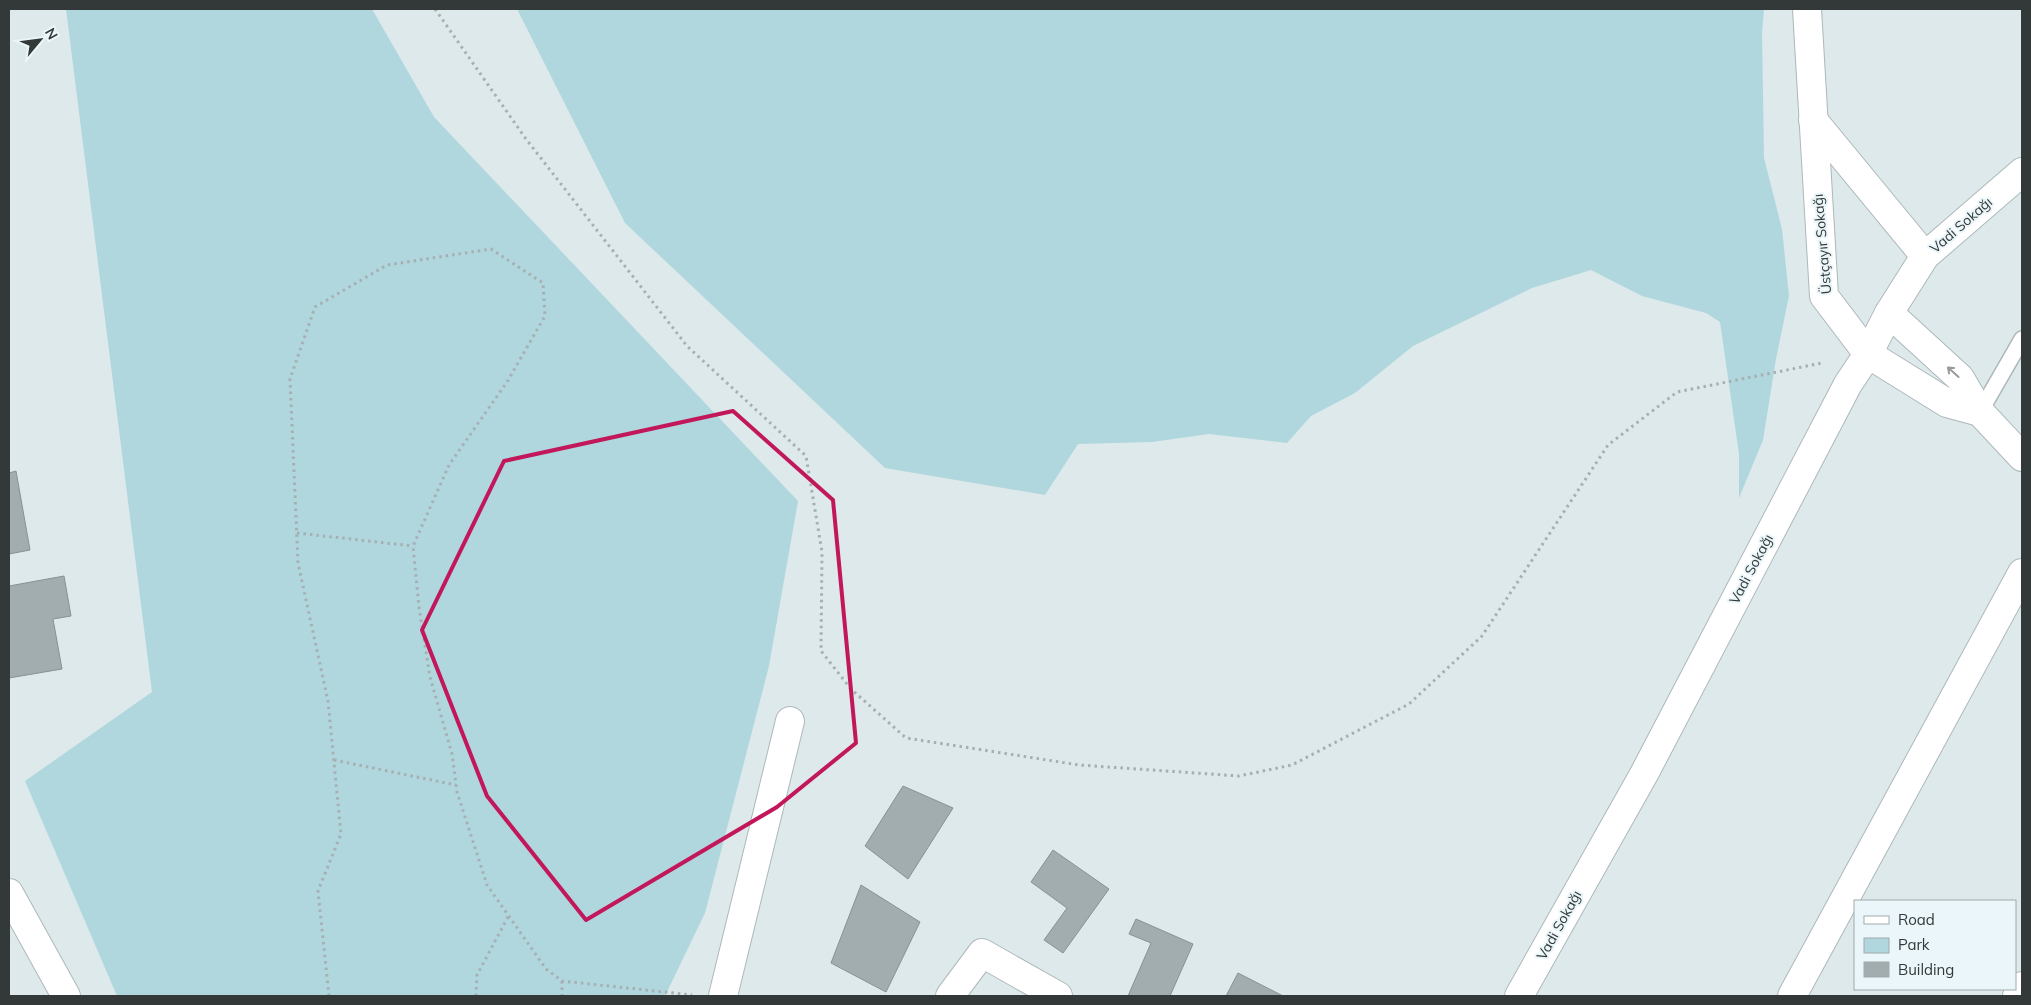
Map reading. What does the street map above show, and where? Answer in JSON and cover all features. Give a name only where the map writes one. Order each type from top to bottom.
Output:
[{"type":"street","name":"Üstçayır Sokağı","points":[[1807,9],[1824,296],[1868,354]]},
{"type":"street","points":[[1813,120],[1924,256]]},
{"type":"street","name":"Vadi Sokağı","points":[[1519,996],[1644,774],[1843,393],[1868,354],[1888,313],[1924,256],[2022,172]]},
{"type":"street","points":[[1888,313],[1960,378],[1980,412],[2022,456]]},
{"type":"street","points":[[1868,354],[1947,403],[1980,412]]},
{"type":"street","points":[[1792,996],[2022,573]]},
{"type":"street","points":[[724,996],[790,721]]},
{"type":"street","points":[[9,893],[66,996]]},
{"type":"street","points":[[950,996],[982,953],[1027,989],[1058,996]]},
{"type":"street","points":[[2017,996],[2022,986]]},
{"type":"lane","points":[[1980,412],[2022,339]]},
{"type":"path","points":[[435,9],[526,139],[687,346],[806,456],[822,552],[821,651],[851,689],[906,738],[1079,765],[1239,776],[1292,765],[1409,704],[1482,636],[1608,445],[1677,392],[1868,354]]},
{"type":"path","points":[[329,996],[318,891],[341,834],[328,701],[298,563],[290,379],[315,307],[387,265],[491,249],[543,283],[545,316],[507,382],[449,465],[413,546],[419,607],[430,677],[452,754],[457,792],[488,885],[546,969],[562,981],[696,995]]},
{"type":"path","points":[[296,533],[413,546]]},
{"type":"path","points":[[334,760],[456,785]]},
{"type":"path","points":[[476,996],[477,975],[509,915]]},
{"type":"path","points":[[562,981],[562,996]]},
{"type":"highlighted area","points":[[733,411],[833,500],[856,743],[777,807],[586,920],[487,796],[422,630],[504,461]]},
{"type":"green space","points":[[66,9],[372,9],[434,117],[798,501],[769,666],[705,913],[665,996],[117,996],[25,781],[152,692]]},
{"type":"green space","points":[[517,9],[1764,9],[1762,33],[1764,158],[1782,229],[1789,296],[1776,359],[1763,440],[1739,498],[1739,454],[1720,322],[1706,313],[1642,296],[1591,270],[1532,288],[1413,346],[1355,393],[1311,416],[1287,443],[1209,434],[1152,442],[1078,444],[1045,495],[885,468],[625,223]]},
{"type":"building","points":[[16,471],[30,550],[9,554],[9,473]]},
{"type":"building","points":[[64,576],[71,616],[53,619],[62,669],[9,678],[9,586]]},
{"type":"building","points":[[903,786],[953,808],[908,879],[865,846]]},
{"type":"building","points":[[1053,850],[1109,889],[1063,953],[1044,940],[1067,908],[1031,882]]},
{"type":"building","points":[[861,885],[920,922],[886,992],[831,963]]},
{"type":"building","points":[[1136,919],[1193,944],[1170,996],[1128,996],[1151,943],[1129,934]]},
{"type":"building","points":[[1238,973],[1283,996],[1226,996]]}]
